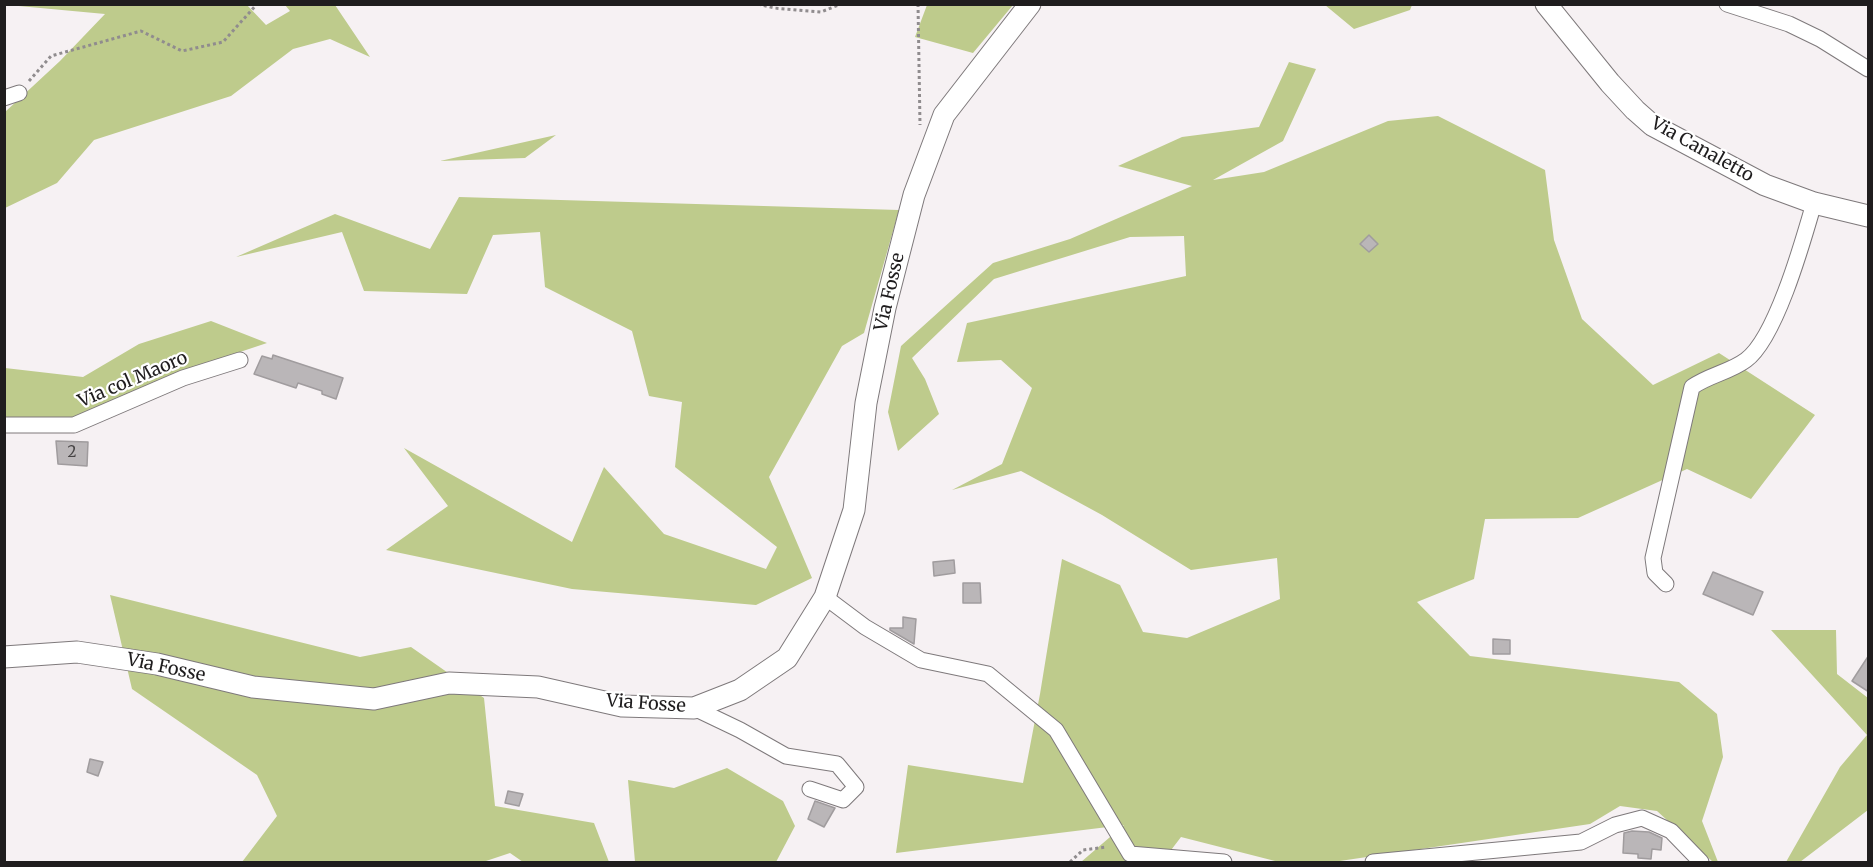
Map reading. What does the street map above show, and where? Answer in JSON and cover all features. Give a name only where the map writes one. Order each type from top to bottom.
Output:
[{"type":"street","name":"Via Fosse","points":[[4,657],[76,652],[157,664],[253,687],[374,699],[449,683],[538,687],[622,706],[694,708],[740,690],[787,658],[825,597],[854,510],[866,403],[885,309],[914,195],[944,115],[1030,4]]},
{"type":"street","name":"Via Canaletto","points":[[1546,4],[1610,83],[1635,110],[1652,124],[1765,185],[1814,203],[1869,216]]},
{"type":"street","points":[[1727,4],[1789,24],[1820,39],[1869,69]]},
{"type":"street","points":[[1666,584],[1654,573],[1653,558],[1692,387],[1704,378],[1745,361],[1757,351],[1774,320],[1802,244],[1814,203]]},
{"type":"street","name":"Via col Maoro","points":[[4,425],[74,425],[183,378],[240,360]]},
{"type":"street","points":[[825,597],[865,627],[921,660],[988,674],[1056,730],[1130,855],[1224,862]]},
{"type":"street","points":[[694,708],[786,756],[837,764],[856,787],[843,800],[810,789]]},
{"type":"street","points":[[1373,862],[1581,842],[1615,825],[1642,818],[1671,831],[1701,862]]},
{"type":"path","points":[[12,95],[51,56],[141,31],[182,51],[223,42],[257,4]]},
{"type":"path","points":[[758,4],[774,8],[821,12],[841,4]]},
{"type":"path","points":[[918,4],[920,131]]},
{"type":"path","points":[[1070,862],[1083,850],[1125,845]]},
{"type":"green space","points":[[927,4],[1013,5],[973,53],[915,37]]},
{"type":"green space","points":[[8,5],[247,5],[266,25],[290,11],[285,5],[335,5],[370,57],[330,39],[293,49],[231,96],[94,140],[57,183],[5,208],[5,112],[60,61],[105,14]]},
{"type":"green space","points":[[1325,5],[1412,5],[1410,10],[1354,29]]},
{"type":"green space","points":[[1289,62],[1316,69],[1283,141],[1213,180],[1264,172],[1388,121],[1438,116],[1545,170],[1554,240],[1582,319],[1653,385],[1719,353],[1815,415],[1751,499],[1687,469],[1578,518],[1485,519],[1474,579],[1417,602],[1470,656],[1679,682],[1717,714],[1723,757],[1702,821],[1718,862],[1713,862],[1657,811],[1620,806],[1590,824],[1333,862],[1279,862],[1181,837],[1162,862],[1081,862],[1124,825],[896,853],[908,765],[1023,783],[1062,559],[1120,585],[1143,632],[1187,638],[1280,599],[1277,558],[1191,570],[1102,515],[1021,471],[952,490],[1002,464],[1032,388],[1001,360],[957,362],[967,323],[1186,276],[1184,236],[1130,237],[994,279],[912,358],[925,379],[939,414],[898,451],[888,412],[901,346],[993,263],[1070,239],[1192,186],[1118,166],[1182,137],[1259,127]]},
{"type":"green space","points":[[556,135],[525,158],[440,161]]},
{"type":"green space","points":[[459,197],[899,210],[864,333],[842,346],[769,477],[812,578],[756,605],[572,589],[386,550],[448,506],[404,448],[572,542],[604,467],[664,534],[766,569],[777,547],[675,467],[682,402],[649,396],[632,331],[545,287],[540,232],[493,235],[467,294],[364,291],[342,232],[236,257],[335,214],[430,249]]},
{"type":"green space","points":[[211,321],[267,343],[183,371],[96,416],[5,427],[5,368],[83,377],[139,344]]},
{"type":"green space","points":[[110,595],[360,657],[411,647],[484,698],[495,806],[594,823],[609,862],[523,862],[510,853],[483,862],[242,862],[277,816],[257,775],[132,689]]},
{"type":"green space","points":[[1771,630],[1836,630],[1837,674],[1868,698],[1868,810],[1800,862],[1786,862],[1840,767],[1867,735]]},
{"type":"green space","points":[[727,768],[783,801],[795,826],[776,862],[635,862],[628,780],[674,788]]},
{"type":"building","points":[[1369,235],[1378,244],[1369,252],[1360,244]]},
{"type":"building","points":[[273,355],[343,378],[336,399],[322,394],[322,391],[298,383],[296,388],[254,374],[262,356],[272,359]]},
{"type":"building","points":[[56,441],[88,442],[87,466],[58,464]]},
{"type":"building","points":[[954,560],[955,573],[934,576],[933,562]]},
{"type":"building","points":[[1713,572],[1763,592],[1753,615],[1703,594]]},
{"type":"building","points":[[963,583],[980,583],[981,603],[963,603]]},
{"type":"building","points":[[903,617],[916,619],[914,644],[890,630],[890,628],[903,628]]},
{"type":"building","points":[[1493,639],[1510,640],[1510,654],[1493,654]]},
{"type":"building","points":[[1869,655],[1869,692],[1852,681]]},
{"type":"building","points":[[90,759],[103,762],[98,776],[87,772]]},
{"type":"building","points":[[508,791],[523,794],[519,806],[505,803]]},
{"type":"building","points":[[815,801],[835,808],[824,827],[808,819]]},
{"type":"building","points":[[1649,832],[1662,838],[1661,850],[1652,849],[1651,859],[1638,858],[1638,854],[1623,853],[1624,833]]}]
